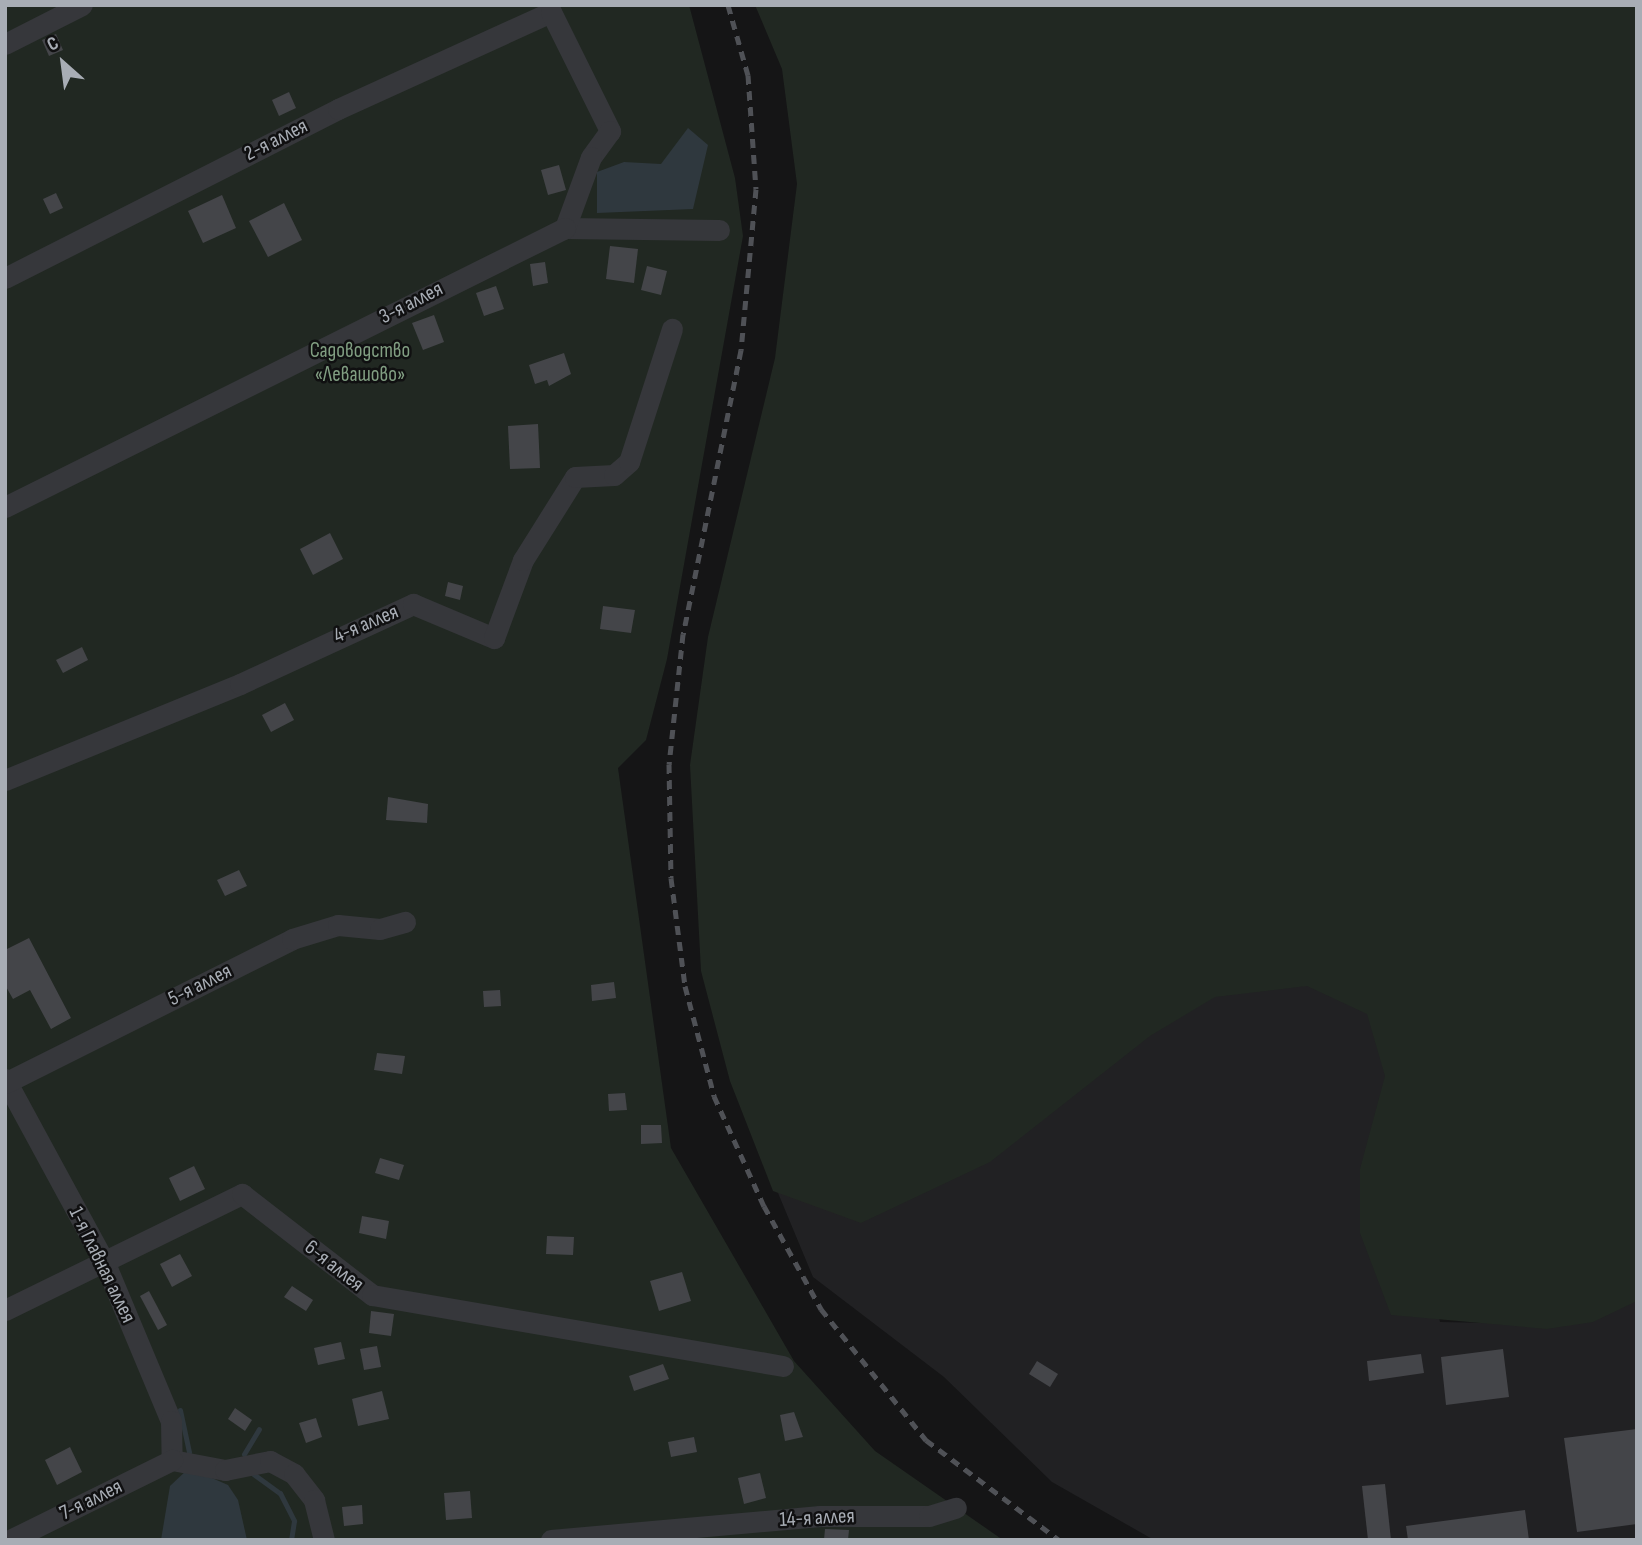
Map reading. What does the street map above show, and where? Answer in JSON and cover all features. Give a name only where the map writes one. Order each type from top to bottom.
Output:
[{"type":"street","points":[[5,44],[82,5]]},
{"type":"street","name":"2-я аллея","points":[[5,278],[338,109],[551,12],[610,131],[591,157],[565,228]]},
{"type":"street","points":[[565,228],[719,230]]},
{"type":"street","name":"3-я аллея","points":[[5,507],[565,228]]},
{"type":"street","name":"4-я аллея","points":[[5,780],[240,684],[413,604],[494,638],[523,560],[575,477],[614,475],[629,462],[672,330]]},
{"type":"street","name":"5-я аллея","points":[[6,1082],[292,939],[338,925],[380,929],[405,922]]},
{"type":"street","name":"1-я Главная аллея","points":[[6,1082],[104,1261],[171,1421],[172,1460]]},
{"type":"street","name":"6-я аллея","points":[[5,1310],[242,1194],[372,1295],[783,1366]]},
{"type":"street","points":[[172,1460],[225,1470],[270,1461],[294,1474],[314,1500],[324,1540]]},
{"type":"street","name":"7-я аллея","points":[[10,1540],[172,1460]]},
{"type":"street","name":"14-я аллея","points":[[551,1540],[820,1516],[929,1516],[956,1508]]},
{"type":"shaded area","points":[[688,128],[708,145],[693,209],[597,213],[597,172],[624,162],[661,164]]},
{"type":"shaded area","points":[[1252,959],[1379,1008],[1440,1322],[1491,1323],[1637,1299],[1637,1540],[1154,1540],[1052,1482],[944,1377],[813,1277],[756,1140]]},
{"type":"shaded area","points":[[189,1468],[228,1485],[238,1500],[247,1540],[161,1540],[170,1486]]},
{"type":"green space","name":"Садоводство «Левашово»","points":[[5,5],[689,5],[735,178],[743,236],[667,659],[646,740],[618,768],[671,1148],[794,1361],[875,1451],[1003,1540],[5,1540]]},
{"type":"green space","points":[[755,5],[1637,5],[1637,1301],[1593,1322],[1547,1329],[1391,1315],[1360,1233],[1360,1169],[1385,1076],[1367,1014],[1307,986],[1215,997],[1150,1036],[990,1162],[861,1223],[773,1191],[730,1081],[701,971],[690,765],[708,637],[775,358],[797,184],[782,69]]},
{"type":"building","points":[[56,34],[63,50],[49,56],[42,40]]},
{"type":"building","points":[[289,92],[296,108],[279,116],[272,100]]},
{"type":"building","points":[[559,165],[566,190],[548,195],[541,170]]},
{"type":"building","points":[[56,193],[63,208],[50,214],[43,199]]},
{"type":"building","points":[[222,195],[236,228],[203,243],[188,211]]},
{"type":"building","points":[[284,203],[302,240],[268,257],[249,221]]},
{"type":"building","points":[[610,246],[638,249],[634,283],[606,279]]},
{"type":"building","points":[[545,262],[548,283],[533,286],[530,264]]},
{"type":"building","points":[[647,266],[667,271],[661,295],[641,290]]},
{"type":"building","points":[[496,286],[504,309],[484,316],[476,293]]},
{"type":"building","points":[[434,315],[444,342],[423,350],[412,323]]},
{"type":"building","points":[[564,353],[571,374],[549,386],[547,380],[535,384],[529,365]]},
{"type":"building","points":[[538,424],[540,468],[510,469],[508,426]]},
{"type":"building","points":[[330,533],[343,559],[313,575],[300,549]]},
{"type":"building","points":[[448,582],[463,586],[460,600],[445,596]]},
{"type":"building","points":[[603,606],[635,610],[631,633],[600,629]]},
{"type":"building","points":[[82,647],[88,660],[63,673],[56,660]]},
{"type":"building","points":[[285,703],[294,720],[271,732],[262,715]]},
{"type":"building","points":[[388,797],[428,804],[427,823],[386,820]]},
{"type":"building","points":[[239,870],[247,886],[225,896],[217,880]]},
{"type":"building","points":[[29,938],[71,1018],[51,1029],[30,990],[13,999],[5,985],[5,950]]},
{"type":"building","points":[[614,982],[616,998],[592,1001],[591,985]]},
{"type":"building","points":[[500,990],[501,1006],[484,1007],[483,991]]},
{"type":"building","points":[[377,1053],[405,1056],[402,1074],[374,1070]]},
{"type":"building","points":[[625,1093],[627,1110],[609,1111],[608,1094]]},
{"type":"building","points":[[641,1125],[661,1125],[662,1143],[641,1144]]},
{"type":"building","points":[[380,1158],[404,1165],[399,1180],[375,1173]]},
{"type":"building","points":[[194,1166],[205,1189],[180,1201],[169,1178]]},
{"type":"building","points":[[362,1216],[389,1221],[386,1239],[359,1233]]},
{"type":"building","points":[[547,1236],[574,1237],[573,1255],[546,1254]]},
{"type":"building","points":[[180,1254],[192,1276],[172,1287],[160,1264]]},
{"type":"building","points":[[682,1272],[691,1301],[659,1311],[650,1281]]},
{"type":"building","points":[[292,1286],[313,1300],[306,1311],[284,1297]]},
{"type":"building","points":[[149,1291],[167,1325],[158,1330],[140,1296]]},
{"type":"building","points":[[371,1311],[394,1314],[391,1336],[369,1333]]},
{"type":"building","points":[[341,1342],[345,1359],[318,1365],[314,1348]]},
{"type":"building","points":[[377,1346],[381,1367],[364,1370],[360,1349]]},
{"type":"building","points":[[1503,1349],[1509,1397],[1446,1405],[1441,1357]]},
{"type":"building","points":[[1421,1354],[1424,1373],[1369,1381],[1367,1361]]},
{"type":"building","points":[[1037,1361],[1058,1374],[1050,1387],[1029,1374]]},
{"type":"building","points":[[663,1364],[669,1379],[634,1391],[629,1376]]},
{"type":"building","points":[[382,1391],[389,1419],[358,1426],[352,1399]]},
{"type":"building","points":[[235,1408],[252,1420],[245,1431],[228,1419]]},
{"type":"building","points":[[794,1412],[803,1437],[785,1441],[780,1415]]},
{"type":"building","points":[[316,1418],[322,1437],[306,1443],[299,1423]]},
{"type":"building","points":[[1637,1429],[1637,1524],[1577,1532],[1564,1438]]},
{"type":"building","points":[[694,1437],[697,1452],[671,1457],[668,1442]]},
{"type":"building","points":[[70,1447],[82,1472],[57,1485],[45,1460]]},
{"type":"building","points":[[760,1473],[766,1498],[744,1504],[738,1478]]},
{"type":"building","points":[[1385,1484],[1391,1540],[1368,1540],[1362,1486]]},
{"type":"building","points":[[470,1491],[472,1518],[446,1520],[444,1493]]},
{"type":"building","points":[[362,1505],[363,1524],[344,1526],[342,1507]]},
{"type":"building","points":[[1525,1510],[1529,1540],[1408,1540],[1406,1526]]},
{"type":"building","points":[[825,1529],[849,1530],[848,1540],[824,1540]]},
{"type":"waterway","points":[[180,1410],[189,1452]]},
{"type":"waterway","points":[[244,1454],[259,1429]]},
{"type":"waterway","points":[[252,1473],[280,1493],[294,1521],[291,1540]]},
{"type":"railway","points":[[728,5],[748,75],[756,189],[741,350],[683,634],[669,764],[671,878],[685,986],[714,1096],[764,1206],[821,1309],[926,1440],[1059,1540]]}]
